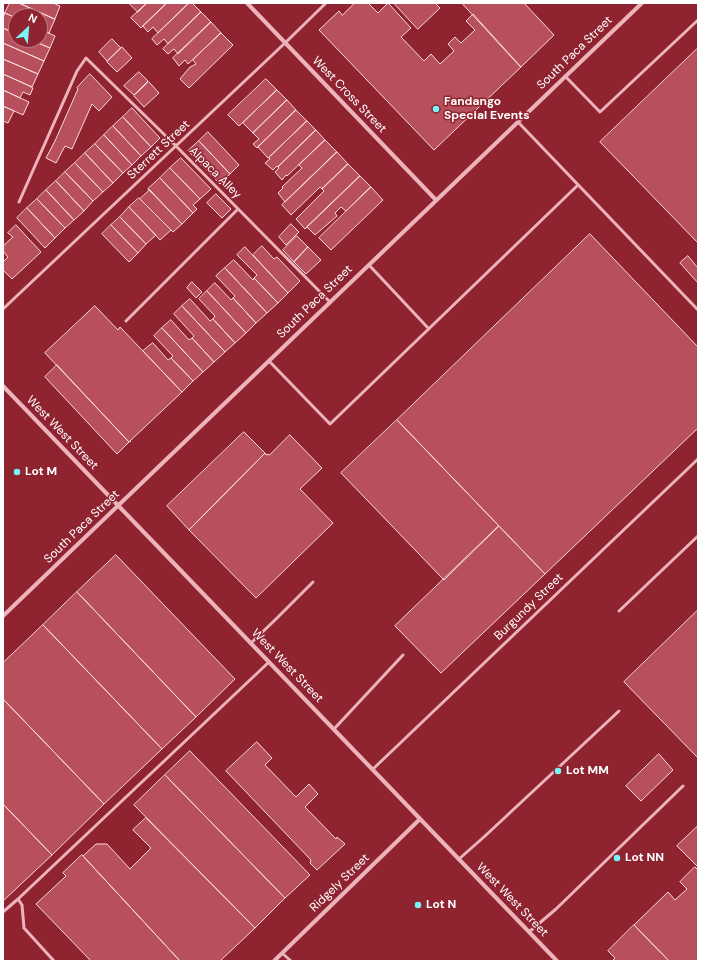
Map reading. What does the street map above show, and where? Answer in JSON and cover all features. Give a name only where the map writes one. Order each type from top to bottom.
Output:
[{"type":"street","name":"West Cross Street","points":[[247,3],[436,200]]},
{"type":"street","name":"South Paca Street","points":[[3,616],[642,3]]},
{"type":"street","name":"West West Street","points":[[3,386],[557,961]]},
{"type":"street","name":"Ridgely Street","points":[[274,961],[420,819]]},
{"type":"lane","name":"Sterrett Street","points":[[3,309],[326,3]]},
{"type":"lane","points":[[565,76],[600,112],[698,20]]},
{"type":"lane","name":"Alpaca Alley","points":[[19,202],[77,71],[86,58],[176,146],[330,302]]},
{"type":"lane","points":[[518,122],[698,310]]},
{"type":"lane","points":[[269,361],[330,424],[578,184]]},
{"type":"lane","points":[[126,321],[238,209]]},
{"type":"lane","points":[[369,265],[429,329]]},
{"type":"lane","name":"Burgundy Street","points":[[373,769],[698,459]]},
{"type":"lane","points":[[619,611],[698,536]]},
{"type":"lane","points":[[251,643],[313,582]]},
{"type":"lane","points":[[334,729],[403,655]]},
{"type":"lane","points":[[3,912],[269,662]]},
{"type":"lane","points":[[458,859],[485,836],[619,711]]},
{"type":"lane","points":[[529,932],[556,909],[683,786]]},
{"type":"lane","points":[[18,899],[22,905],[24,928],[54,961]]},
{"type":"lane","points":[[282,953],[291,961]]},
{"type":"building","points":[[10,3],[19,3],[30,8],[8,8],[8,14],[5,13]]},
{"type":"building","points":[[19,3],[53,3],[60,6],[55,19],[48,16],[48,8],[30,8]]},
{"type":"building","points":[[129,3],[147,3],[138,12]]},
{"type":"building","points":[[147,3],[167,3],[141,28],[131,18]]},
{"type":"building","points":[[167,3],[189,3],[158,33],[153,27],[148,32],[143,26]]},
{"type":"building","points":[[189,3],[192,3],[201,12],[168,44],[164,39],[157,45],[152,39]]},
{"type":"building","name":"Fandango Special Events","points":[[355,3],[368,3],[378,13],[388,3],[411,28],[401,37],[424,61],[431,54],[440,64],[454,51],[448,44],[455,37],[461,43],[475,30],[466,21],[473,14],[521,67],[434,150],[319,30],[339,11],[342,15]]},
{"type":"building","points":[[394,3],[435,3],[440,8],[418,29]]},
{"type":"building","points":[[462,3],[524,3],[554,35],[521,67]]},
{"type":"building","points":[[201,12],[211,22],[178,54],[174,49],[168,54],[163,49]]},
{"type":"building","points":[[5,13],[8,14],[8,30],[3,28]]},
{"type":"building","points":[[48,16],[55,19],[48,33]]},
{"type":"building","points":[[211,22],[221,33],[188,64],[185,60],[179,66],[173,58]]},
{"type":"building","points":[[3,28],[8,30],[8,45],[3,43]]},
{"type":"building","points":[[48,33],[55,36],[50,48],[48,47]]},
{"type":"building","points":[[221,33],[233,45],[189,88],[180,79],[190,67],[196,64],[193,60]]},
{"type":"building","points":[[112,39],[121,48],[107,61],[99,52]]},
{"type":"building","points":[[3,43],[8,45],[8,48],[14,48],[44,61],[38,74],[3,59]]},
{"type":"building","points":[[122,47],[132,58],[117,72],[107,62]]},
{"type":"building","points":[[14,48],[50,48],[44,61]]},
{"type":"building","points":[[698,48],[698,243],[600,142]]},
{"type":"building","points":[[3,59],[38,74],[32,87],[3,74]]},
{"type":"building","points":[[139,72],[148,81],[134,95],[124,86]]},
{"type":"building","points":[[3,74],[32,87],[33,88],[30,95],[23,92],[20,98],[3,90]]},
{"type":"building","points":[[90,74],[112,97],[99,111],[92,104],[72,149],[65,146],[56,163],[46,158],[55,141],[78,89],[77,88]]},
{"type":"building","points":[[266,79],[277,90],[239,126],[228,115]]},
{"type":"building","points":[[149,82],[159,93],[144,107],[134,96]]},
{"type":"building","points":[[3,90],[29,102],[23,115],[3,106]]},
{"type":"building","points":[[277,90],[287,100],[253,133],[243,123]]},
{"type":"building","points":[[287,100],[296,110],[257,148],[253,144],[259,139],[253,133]]},
{"type":"building","points":[[3,106],[14,111],[8,123],[3,121]]},
{"type":"building","points":[[132,108],[160,138],[151,147],[123,117]]},
{"type":"building","points":[[296,110],[307,121],[268,158],[258,147]]},
{"type":"building","points":[[123,117],[151,147],[141,156],[113,126]]},
{"type":"building","points":[[307,121],[316,130],[278,167],[277,166],[273,170],[265,163]]},
{"type":"building","points":[[113,126],[141,156],[132,165],[104,135]]},
{"type":"building","points":[[316,130],[325,140],[282,180],[275,172],[279,168],[278,167]]},
{"type":"building","points":[[208,132],[239,165],[230,174],[199,141]]},
{"type":"building","points":[[104,135],[132,165],[123,173],[95,144]]},
{"type":"building","points":[[325,140],[337,152],[285,202],[278,193],[283,188],[282,187],[302,168],[299,165]]},
{"type":"building","points":[[199,141],[230,174],[220,184],[188,151]]},
{"type":"building","points":[[95,144],[123,173],[113,183],[85,153]]},
{"type":"building","points":[[337,152],[348,164],[322,189],[320,187],[291,215],[282,205]]},
{"type":"building","points":[[85,153],[113,183],[103,192],[75,163]]},
{"type":"building","points":[[181,158],[211,189],[200,199],[170,168]]},
{"type":"building","points":[[75,163],[103,192],[93,201],[65,172]]},
{"type":"building","points":[[348,164],[360,176],[305,229],[296,219],[324,191],[322,189]]},
{"type":"building","points":[[170,168],[200,199],[193,205],[197,209],[193,213],[160,178]]},
{"type":"building","points":[[65,172],[93,201],[84,211],[56,181]]},
{"type":"building","points":[[360,176],[371,187],[346,211],[341,207],[335,213],[337,216],[315,235],[307,227]]},
{"type":"building","points":[[160,178],[193,213],[182,224],[148,189]]},
{"type":"building","points":[[56,181],[84,211],[74,220],[46,190]]},
{"type":"building","points":[[371,187],[383,200],[331,250],[319,238]]},
{"type":"building","points":[[46,190],[74,220],[65,228],[37,199]]},
{"type":"building","points":[[150,190],[182,224],[173,232],[140,199]]},
{"type":"building","points":[[216,194],[231,209],[222,218],[207,203]]},
{"type":"building","points":[[139,198],[171,230],[160,240],[129,207]]},
{"type":"building","points":[[37,199],[65,228],[55,238],[27,208]]},
{"type":"building","points":[[129,207],[156,235],[146,244],[120,217]]},
{"type":"building","points":[[27,208],[55,238],[45,248],[17,218]]},
{"type":"building","points":[[120,217],[146,244],[138,253],[111,225]]},
{"type":"building","points":[[291,224],[299,232],[286,245],[279,237]]},
{"type":"building","points":[[16,225],[41,252],[12,279],[3,270],[3,262],[8,257],[3,251],[3,246],[13,237],[8,233]]},
{"type":"building","points":[[111,225],[138,253],[129,262],[102,234]]},
{"type":"building","points":[[590,234],[698,347],[698,428],[545,574],[397,420]]},
{"type":"building","points":[[297,236],[308,247],[294,262],[283,250]]},
{"type":"building","points":[[262,246],[274,259],[277,257],[300,281],[288,293],[253,255]]},
{"type":"building","points":[[245,247],[288,293],[278,303],[254,278],[257,275],[237,255]]},
{"type":"building","points":[[308,247],[321,260],[306,274],[294,262]]},
{"type":"building","points":[[688,256],[698,268],[698,283],[680,263]]},
{"type":"building","points":[[234,260],[278,303],[267,313],[225,268]]},
{"type":"building","points":[[225,268],[267,313],[256,323],[233,298],[235,296],[216,276]]},
{"type":"building","points":[[192,282],[202,292],[196,298],[187,288]]},
{"type":"building","points":[[215,283],[231,300],[233,298],[256,323],[246,333],[207,291]]},
{"type":"building","points":[[207,291],[246,333],[235,343],[213,319],[215,316],[199,299]]},
{"type":"building","points":[[190,299],[210,321],[213,319],[235,343],[225,352],[182,306]]},
{"type":"building","points":[[95,306],[118,330],[120,327],[182,392],[129,442],[45,353]]},
{"type":"building","points":[[182,306],[225,352],[214,362],[192,338],[194,336],[174,314]]},
{"type":"building","points":[[171,320],[189,340],[192,338],[214,362],[203,372],[162,328]]},
{"type":"building","points":[[162,328],[203,372],[193,381],[171,358],[173,356],[154,336]]},
{"type":"building","points":[[153,343],[168,360],[171,358],[193,381],[182,392],[143,351]]},
{"type":"building","points":[[57,365],[129,442],[117,454],[45,377]]},
{"type":"building","points":[[397,420],[499,526],[444,580],[341,473]]},
{"type":"building","points":[[244,432],[265,453],[189,530],[167,506]]},
{"type":"building","points":[[290,435],[322,468],[300,489],[333,523],[256,598],[189,530],[265,453],[266,455],[269,455]]},
{"type":"building","points":[[499,526],[545,574],[441,673],[395,626]]},
{"type":"building","points":[[116,555],[235,679],[196,717],[77,592]]},
{"type":"building","points":[[77,592],[196,717],[162,749],[43,625]]},
{"type":"building","points":[[698,610],[698,758],[624,682]]},
{"type":"building","points":[[43,625],[162,749],[104,804],[3,699],[3,663]]},
{"type":"building","points":[[3,699],[104,804],[52,855],[3,804]]},
{"type":"building","points":[[257,742],[272,758],[265,765],[296,797],[309,784],[318,794],[305,807],[336,839],[337,837],[345,844],[317,870],[310,863],[311,860],[226,771]]},
{"type":"building","points":[[190,751],[310,875],[285,898],[165,775]]},
{"type":"building","points":[[659,754],[673,770],[641,801],[626,786]]},
{"type":"building","points":[[165,775],[285,898],[255,928],[134,805]]},
{"type":"building","points":[[3,804],[52,855],[3,901]]},
{"type":"building","points":[[146,818],[255,928],[220,961],[180,961],[83,856],[96,844],[107,844],[130,869],[151,848],[133,830]]},
{"type":"building","points":[[697,827],[698,829],[698,867],[677,846]]},
{"type":"building","points":[[82,855],[180,961],[91,961],[36,904],[66,876],[63,873]]},
{"type":"building","points":[[695,867],[698,870],[698,961],[669,961],[634,925],[668,892],[675,900],[687,889],[680,882]]},
{"type":"building","points":[[634,925],[669,961],[612,961],[615,958],[608,951]]},
{"type":"place","name":"Fandango Special Events","points":[[436,109]]},
{"type":"place","name":"Lot M","points":[[17,472]]},
{"type":"place","name":"Lot MM","points":[[558,771]]},
{"type":"place","name":"Lot NN","points":[[617,858]]},
{"type":"place","name":"Lot N","points":[[418,905]]}]
